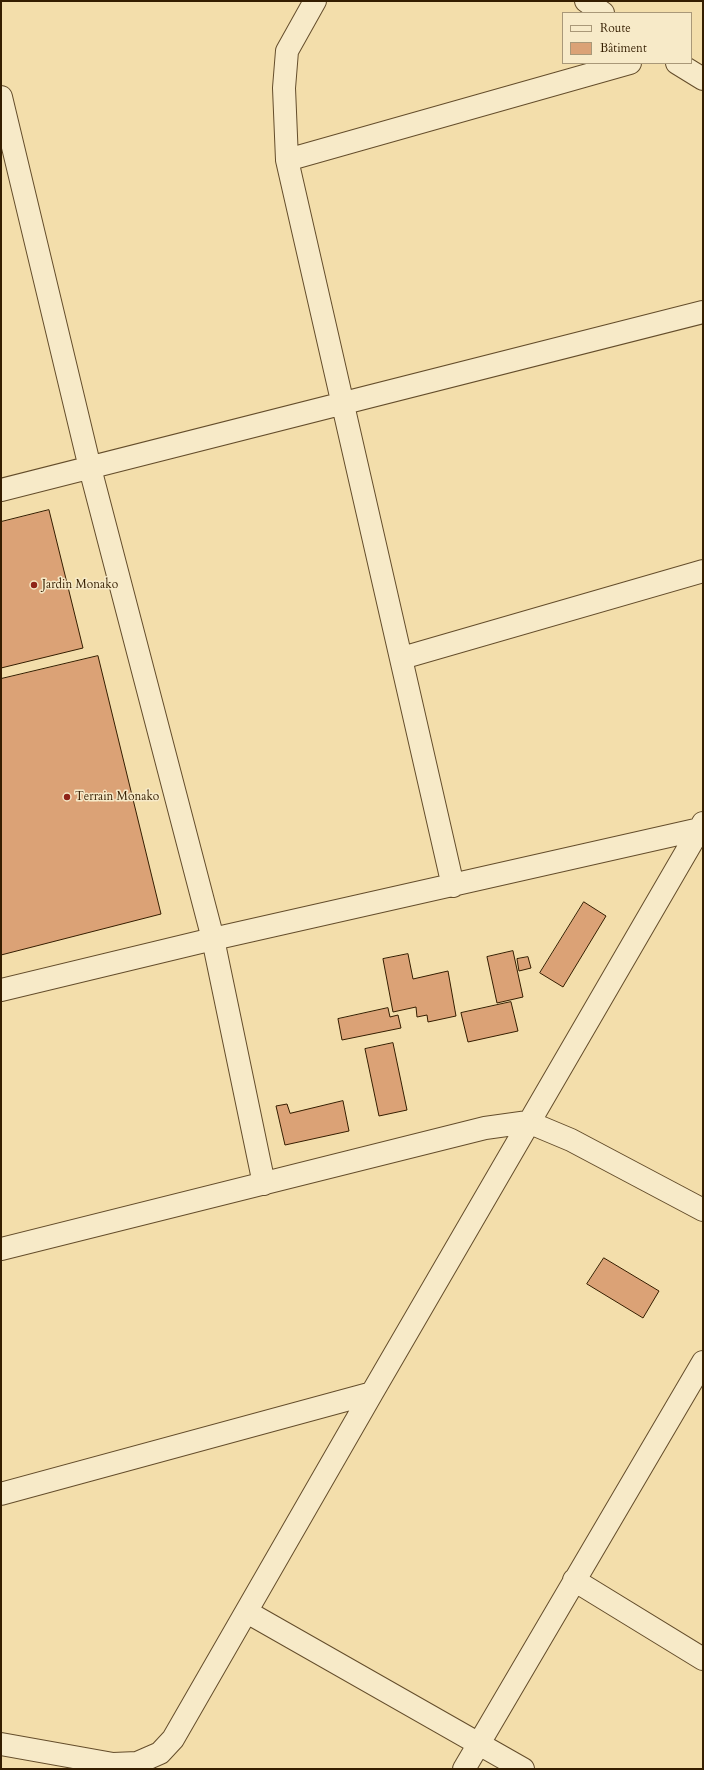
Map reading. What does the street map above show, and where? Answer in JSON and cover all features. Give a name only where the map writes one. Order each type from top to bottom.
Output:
[{"type":"street","points":[[315,1],[287,51],[284,88],[287,160],[454,886]]},
{"type":"street","points":[[586,1],[602,12]]},
{"type":"street","points":[[287,160],[626,64]]},
{"type":"street","points":[[679,64],[703,79]]},
{"type":"street","points":[[1,97],[90,468],[213,939],[264,1184]]},
{"type":"street","points":[[1,490],[703,312]]},
{"type":"street","points":[[402,658],[703,571]]},
{"type":"street","points":[[1,990],[213,939],[454,886],[701,826]]},
{"type":"street","points":[[1,1744],[112,1764],[137,1763],[160,1753],[173,1739],[528,1122],[701,826]]},
{"type":"street","points":[[1,1249],[485,1128],[528,1122],[571,1140],[703,1210]]},
{"type":"street","points":[[464,1769],[703,1362]]},
{"type":"street","points":[[1,1494],[372,1393]]},
{"type":"street","points":[[574,1580],[703,1659]]},
{"type":"street","points":[[247,1612],[480,1743],[523,1769]]},
{"type":"building","name":"Jardin Monako","points":[[49,510],[83,648],[1,668],[1,522]]},
{"type":"building","name":"Terrain Monako","points":[[98,656],[161,914],[1,955],[1,679]]},
{"type":"building","points":[[584,902],[606,916],[563,987],[540,973]]},
{"type":"building","points":[[513,951],[523,997],[497,1003],[487,957]]},
{"type":"building","points":[[408,954],[413,979],[448,971],[456,1016],[428,1022],[427,1015],[417,1017],[416,1007],[393,1012],[383,959]]},
{"type":"building","points":[[528,957],[531,968],[519,971],[517,959]]},
{"type":"building","points":[[511,1002],[518,1031],[468,1042],[461,1013]]},
{"type":"building","points":[[388,1008],[390,1017],[398,1015],[401,1028],[342,1040],[338,1019]]},
{"type":"building","points":[[393,1043],[407,1110],[379,1116],[365,1049]]},
{"type":"building","points":[[343,1101],[349,1131],[285,1145],[276,1106],[287,1104],[290,1113]]},
{"type":"building","points":[[604,1258],[659,1291],[643,1318],[587,1284]]},
{"type":"place","name":"Jardin Monako","points":[[34,585]]},
{"type":"place","name":"Terrain Monako","points":[[67,797]]}]
